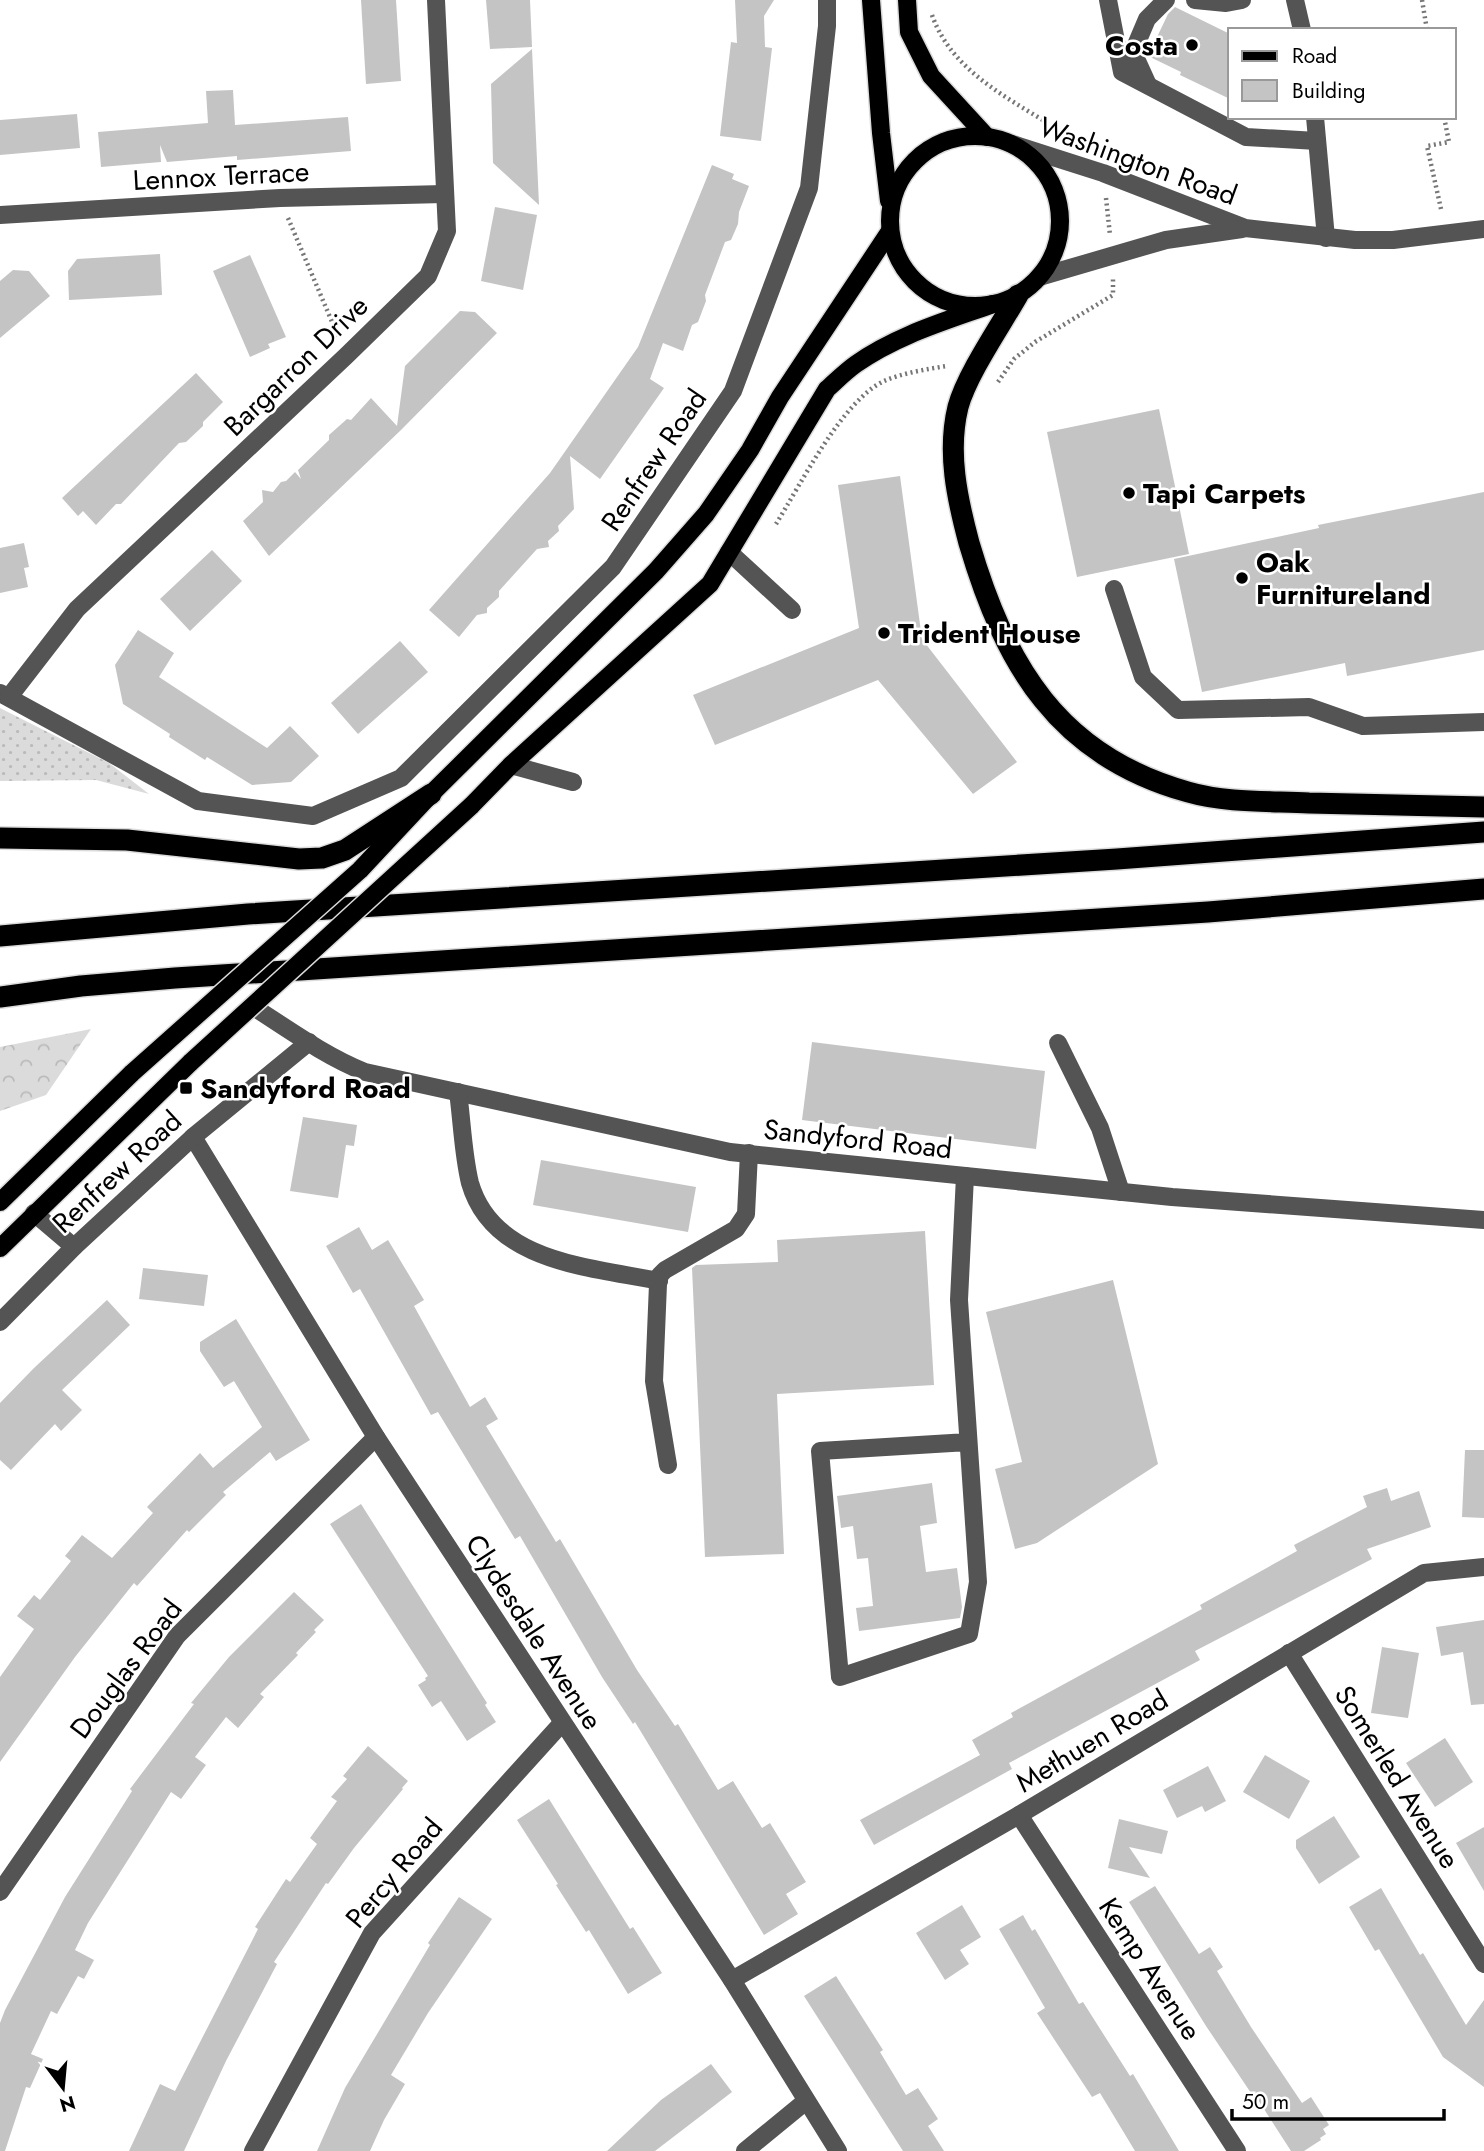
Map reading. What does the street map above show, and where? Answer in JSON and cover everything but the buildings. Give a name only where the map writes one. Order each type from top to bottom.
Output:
[{"type":"highway","points":[[1018,295],[958,405],[953,452],[954,477],[980,580],[1005,642],[1034,688],[1065,725],[1092,748],[1118,764],[1150,780],[1190,793],[1257,801],[1484,807]]},
{"type":"highway","points":[[0,838],[127,840],[299,859],[322,858],[345,850],[431,793]]},
{"type":"highway","points":[[0,936],[248,914],[1117,859],[1484,832]]},
{"type":"highway","points":[[0,997],[81,986],[414,961],[1208,912],[1484,889]]},
{"type":"highway","points":[[0,1004],[81,986]]},
{"type":"main road","points":[[871,0],[890,231],[896,255],[916,284],[939,299],[966,306],[993,304]]},
{"type":"main road","points":[[907,0],[909,32],[932,76],[987,137]]},
{"type":"main road","points":[[0,1248],[191,1062],[710,584],[827,389],[855,365],[883,347],[915,332],[1018,295],[1039,277],[1053,255],[1059,230],[1058,204],[1049,180],[1033,159],[1012,144],[987,137],[960,137],[935,145],[915,160],[899,182],[890,208]]},
{"type":"main road","points":[[0,1202],[132,1073],[360,870],[431,793],[656,571],[706,514],[750,450],[779,397],[890,231]]},
{"type":"street","name":"Bargarron Drive","points":[[5,695],[77,609],[346,356],[428,275],[447,231],[436,0]]},
{"type":"street","name":"Renfrew Road","points":[[5,695],[198,800],[313,816],[401,778],[613,567],[733,391],[809,188],[827,26],[827,0]]},
{"type":"street","points":[[1108,0],[1122,72],[1246,137],[1317,141]]},
{"type":"street","points":[[1148,85],[1133,52],[1147,19],[1166,0]]},
{"type":"street","points":[[1195,0],[1226,3],[1242,0]]},
{"type":"street","points":[[1296,0],[1301,28]]},
{"type":"street","points":[[1315,119],[1326,238]]},
{"type":"street","name":"Washington Road","points":[[1012,144],[1103,173],[1245,228],[1326,238],[1393,240],[1484,229]]},
{"type":"street","name":"Lennox Terrace","points":[[0,215],[280,198],[444,194]]},
{"type":"street","name":"Washington Road","points":[[1039,277],[1167,240],[1245,228]]},
{"type":"street","points":[[729,552],[792,610]]},
{"type":"street","points":[[1114,589],[1143,677],[1178,710],[1308,707],[1363,726],[1484,722]]},
{"type":"street","points":[[511,765],[573,782]]},
{"type":"street","name":"Sandyford Road","points":[[252,1006],[309,1042],[365,1072],[730,1152],[1121,1192],[1484,1220]]},
{"type":"street","name":"Renfrew Road","points":[[0,1322],[74,1247],[192,1137],[309,1042]]},
{"type":"street","points":[[1058,1043],[1100,1128],[1121,1192]]},
{"type":"street","points":[[458,1092],[470,1182],[480,1205],[499,1230],[522,1247],[551,1258],[659,1281]]},
{"type":"street","name":"Clydesdale Avenue","points":[[192,1137],[376,1437],[732,1980],[838,2151]]},
{"type":"street","points":[[668,1465],[654,1381],[659,1281],[665,1270],[736,1229],[743,1222],[746,1214],[750,1153]]},
{"type":"street","points":[[965,1176],[959,1300],[978,1583],[969,1634],[840,1677],[820,1451],[968,1442]]},
{"type":"street","points":[[34,1213],[74,1247]]},
{"type":"street","name":"Douglas Road","points":[[0,1892],[177,1636],[376,1437]]},
{"type":"street","name":"Methuen Road","points":[[732,1980],[1019,1815],[1424,1573],[1484,1567]]},
{"type":"street","name":"Somerled Avenue","points":[[1289,1653],[1484,1964]]},
{"type":"street","name":"Percy Road","points":[[254,2151],[372,1933],[562,1723]]},
{"type":"street","name":"Kemp Avenue","points":[[1019,1815],[1237,2151]]},
{"type":"street","points":[[745,2151],[806,2101]]},
{"type":"path","points":[[1422,0],[1427,28]]},
{"type":"path","points":[[931,12],[939,34],[965,68],[1057,130],[1081,142]]},
{"type":"path","points":[[1441,209],[1427,146],[1449,142],[1444,119]]},
{"type":"path","points":[[280,198],[346,356]]},
{"type":"green space","points":[[0,708],[109,763],[149,794],[96,780],[0,781]]},
{"type":"green space","points":[[91,1029],[46,1095],[0,1111],[0,1047]]},
{"type":"place","name":"Costa","points":[[1192,45]]},
{"type":"place","name":"Tapi Carpets","points":[[1129,493]]},
{"type":"place","name":"Oak Furnitureland","points":[[1242,578]]},
{"type":"place","name":"Trident House","points":[[884,633]]},
{"type":"place","name":"Sandyford Road","points":[[186,1088]]}]
